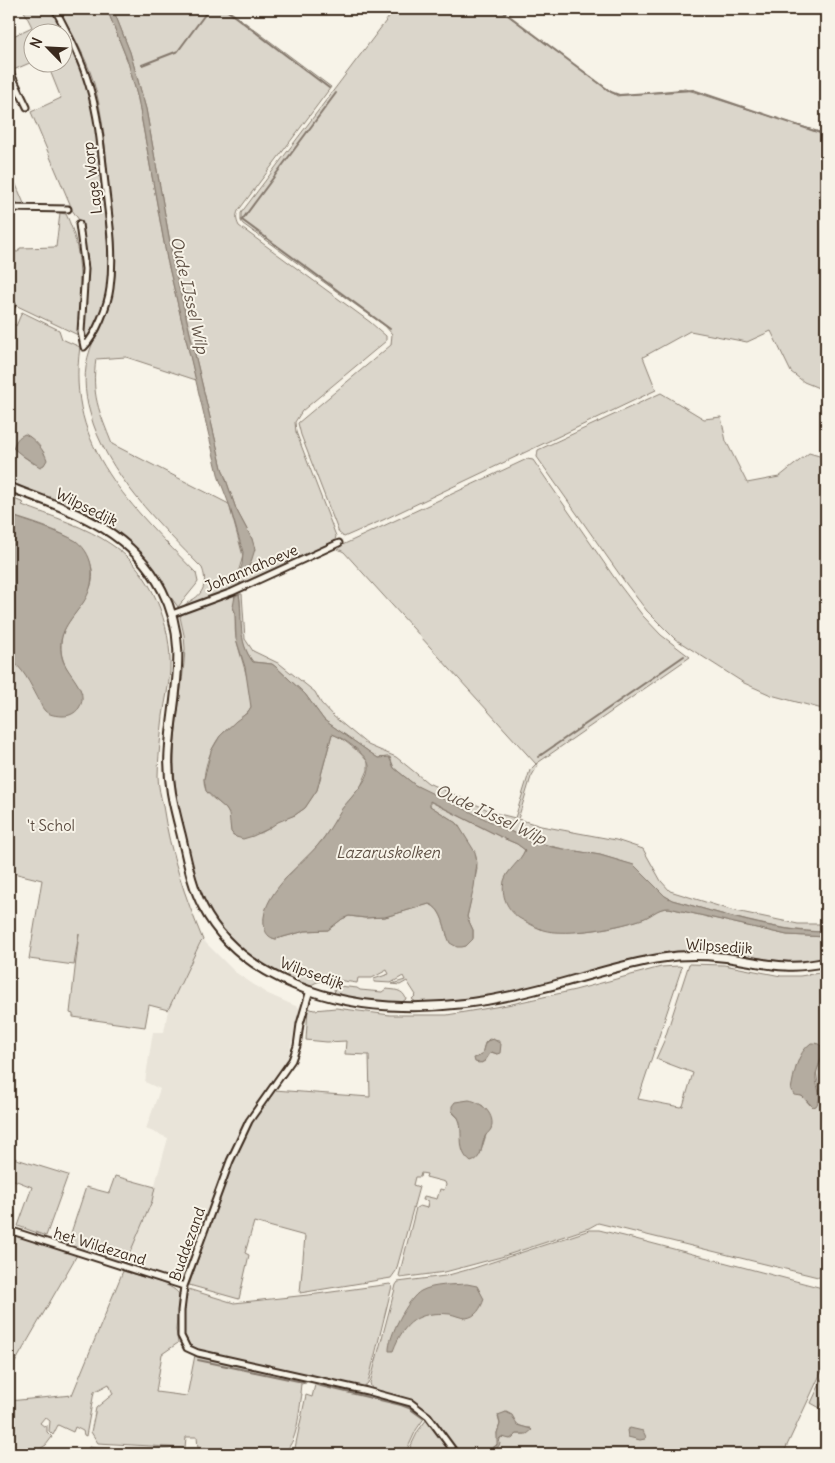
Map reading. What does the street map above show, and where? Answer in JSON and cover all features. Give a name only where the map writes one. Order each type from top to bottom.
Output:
[{"type":"main road","name":"Wilpsedijk","points":[[9,487],[91,520],[135,552],[156,580],[172,614],[178,641],[179,666],[169,753],[169,776],[175,815],[198,898],[211,921],[223,936],[253,962],[281,979],[345,1000],[382,1005],[444,1005],[521,993],[647,960],[668,957],[714,956],[783,966],[808,966],[826,962]]},
{"type":"street","name":"Lage Worp","points":[[55,9],[74,45],[90,87],[97,119],[110,231],[111,271],[109,294],[95,332],[84,347],[81,332],[85,269],[79,224]]},
{"type":"street","points":[[9,70],[27,107]]},
{"type":"street","points":[[9,208],[68,209]]},
{"type":"street","name":"Johannahoeve","points":[[172,614],[232,592],[340,543]]},
{"type":"street","name":"Buddezand","points":[[310,990],[292,1062],[250,1122],[230,1160],[184,1286],[181,1333],[184,1342],[192,1351],[381,1394],[411,1403],[428,1416],[456,1454]]},
{"type":"street","name":"het Wildezand","points":[[9,1230],[184,1286]]},
{"type":"shaded area","points":[[203,940],[235,972],[266,993],[300,1008],[286,1066],[239,1137],[228,1160],[187,1273],[181,1279],[174,1280],[117,1262],[126,1262],[152,1201],[168,1138],[146,1129],[160,1089],[145,1082],[153,1032],[164,1032],[168,1010]]},
{"type":"green space","points":[[23,9],[51,9],[58,22],[30,22]]},
{"type":"green space","points":[[59,9],[107,9],[128,62],[138,99],[167,259],[196,380],[126,357],[96,359],[95,393],[97,403],[112,444],[229,504],[243,556],[237,576],[240,583],[251,562],[252,539],[236,509],[222,468],[175,270],[146,109],[130,52],[113,9],[227,9],[331,87],[238,211],[237,220],[239,226],[370,322],[386,336],[386,341],[302,411],[295,422],[296,432],[336,536],[335,540],[331,544],[232,590],[183,608],[200,594],[204,586],[202,568],[152,516],[121,477],[97,435],[88,405],[85,382],[86,365],[93,342],[109,306],[113,290],[115,278],[115,240],[104,134],[99,105],[93,80],[72,34],[72,22],[66,22]]},
{"type":"green space","points":[[395,9],[499,9],[617,96],[685,89],[826,134],[826,391],[804,382],[791,372],[771,331],[747,342],[690,331],[643,357],[656,390],[383,520],[344,537],[339,533],[298,423],[391,345],[392,334],[385,326],[243,224],[241,213]]},
{"type":"green space","points":[[22,32],[22,66],[11,71],[9,66],[9,38]]},
{"type":"green space","points":[[72,49],[87,89],[93,118],[98,147],[107,240],[108,274],[106,297],[102,314],[87,339],[82,334],[87,270],[85,248],[79,220],[70,207],[31,112],[61,98],[51,72],[72,72]]},
{"type":"green space","points":[[9,168],[25,206],[9,205]]},
{"type":"green space","points":[[60,213],[66,214],[72,229],[79,258],[78,335],[9,302],[9,251],[18,252],[20,248],[56,247]]},
{"type":"green space","points":[[22,312],[59,330],[62,339],[80,347],[78,383],[83,416],[94,445],[109,473],[128,499],[196,573],[198,582],[178,607],[136,549],[114,529],[93,516],[9,482],[9,319],[16,326]],"holes":[[[29,436],[45,454],[34,464],[23,456]]]},
{"type":"green space","points":[[661,393],[704,419],[721,417],[726,441],[747,483],[779,477],[809,453],[826,458],[826,710],[771,695],[744,683],[675,639],[647,611],[627,585],[537,457],[538,450]]},
{"type":"green space","points":[[527,459],[533,460],[643,616],[661,635],[690,657],[536,764],[344,552],[336,548]]},
{"type":"green space","name":"'t Schol","points":[[9,497],[24,503],[22,505],[68,522],[91,533],[112,545],[126,556],[148,584],[157,600],[163,618],[170,653],[170,671],[163,716],[158,784],[174,858],[190,908],[203,940],[168,1010],[149,1005],[145,1027],[73,1017],[73,1014],[70,1013],[79,933],[74,965],[29,959],[42,880],[9,872],[9,646],[82,694],[63,661],[61,642],[66,627],[90,588],[92,574],[89,560],[76,542],[56,531],[9,515]]},
{"type":"green space","points":[[234,593],[235,602],[233,607],[236,637],[252,701],[247,713],[219,738],[208,761],[204,779],[207,792],[229,814],[233,835],[261,833],[278,821],[295,815],[305,808],[317,790],[332,734],[341,738],[368,762],[368,770],[361,786],[310,855],[288,875],[268,905],[264,919],[272,938],[276,939],[305,931],[328,930],[349,916],[365,918],[385,917],[429,904],[437,909],[444,922],[447,936],[466,946],[473,938],[473,930],[467,917],[477,869],[476,857],[457,823],[430,806],[429,801],[517,844],[525,850],[518,863],[507,874],[534,926],[546,930],[574,932],[604,929],[632,922],[661,909],[669,908],[787,935],[826,937],[826,959],[800,962],[715,951],[672,953],[625,962],[515,991],[466,999],[417,1003],[412,999],[416,995],[407,981],[400,985],[392,984],[405,980],[403,976],[391,983],[374,982],[374,979],[389,974],[387,970],[372,978],[358,978],[357,983],[327,980],[310,986],[282,974],[254,958],[219,926],[206,905],[186,841],[175,782],[175,734],[185,649],[180,617],[184,611]]},
{"type":"green space","points":[[239,594],[242,594],[245,639],[253,651],[280,664],[315,692],[321,703],[333,716],[368,745],[396,757],[428,783],[495,813],[515,818],[530,770],[536,764],[538,765],[531,777],[518,819],[541,826],[616,840],[643,849],[661,881],[670,891],[731,910],[798,924],[826,924],[826,932],[787,929],[767,925],[672,900],[665,896],[633,865],[600,855],[543,844],[514,833],[425,791],[394,768],[390,757],[378,758],[324,720],[305,694],[272,664],[253,662],[247,653],[242,636]]},
{"type":"green space","points":[[689,964],[724,965],[781,976],[800,976],[826,972],[826,1279],[598,1223],[589,1228],[501,1257],[445,1272],[400,1278],[416,1208],[420,1206],[427,1208],[428,1201],[423,1200],[424,1196],[437,1199],[440,1189],[444,1190],[446,1185],[445,1182],[426,1177],[427,1174],[421,1173],[420,1177],[415,1177],[413,1185],[419,1187],[396,1271],[391,1278],[300,1293],[305,1236],[254,1222],[245,1253],[249,1255],[239,1299],[189,1285],[232,1161],[251,1122],[274,1090],[370,1097],[369,1055],[345,1054],[346,1041],[306,1040],[308,1008],[314,1010],[336,1008],[390,1015],[447,1015],[507,1005],[575,990],[661,967],[679,966],[682,967],[638,1099],[680,1107],[683,1106],[693,1073],[656,1059],[664,1041]],"holes":[[[489,1039],[499,1041],[497,1054],[491,1052],[485,1061],[481,1063],[477,1058],[482,1054],[485,1043]],[[801,1056],[822,1058],[816,1072],[820,1094],[810,1105],[803,1097],[791,1090]],[[482,1105],[489,1116],[480,1154],[459,1119],[453,1113]]]},
{"type":"green space","points":[[339,986],[382,992],[386,989],[395,990],[403,993],[406,999],[401,1003],[368,1001],[335,994],[334,989]]},
{"type":"green space","points":[[10,1157],[68,1175],[46,1236],[18,1226],[32,1187],[9,1178]]},
{"type":"green space","points":[[115,1176],[155,1187],[152,1201],[126,1262],[117,1262],[70,1247],[64,1238],[64,1234],[70,1236],[86,1187],[109,1193]]},
{"type":"green space","points":[[590,1230],[599,1230],[624,1236],[826,1289],[826,1362],[783,1454],[487,1454],[495,1451],[501,1437],[512,1439],[517,1434],[525,1434],[531,1428],[520,1426],[506,1412],[498,1417],[500,1424],[497,1433],[498,1443],[495,1446],[484,1454],[459,1454],[423,1409],[403,1398],[372,1390],[370,1383],[398,1282],[445,1276]]},
{"type":"green space","points":[[9,1233],[77,1255],[9,1373]]},
{"type":"green space","points":[[123,1271],[162,1283],[179,1294],[176,1330],[178,1343],[162,1354],[156,1392],[187,1396],[195,1355],[307,1379],[306,1383],[301,1384],[300,1393],[302,1394],[297,1426],[295,1435],[287,1449],[282,1452],[198,1448],[197,1437],[186,1437],[185,1448],[98,1443],[91,1432],[96,1408],[113,1394],[109,1384],[94,1392],[86,1436],[83,1431],[75,1427],[73,1432],[58,1425],[53,1435],[49,1431],[50,1421],[45,1417],[40,1423],[45,1427],[47,1425],[47,1432],[52,1437],[46,1445],[35,1452],[37,1454],[9,1454],[9,1401],[72,1395]]},
{"type":"green space","points":[[390,1284],[392,1286],[368,1383],[362,1388],[199,1350],[189,1345],[184,1334],[183,1311],[186,1290],[188,1289],[234,1303]]},
{"type":"green space","points":[[826,1371],[826,1394],[820,1408],[811,1403]]},
{"type":"green space","points":[[316,1381],[411,1405],[425,1417],[416,1430],[405,1454],[304,1454],[297,1452],[295,1448],[306,1395],[312,1397]]},
{"type":"green space","points":[[427,1419],[451,1454],[407,1454],[418,1431]]},
{"type":"green space","points":[[89,1447],[185,1451],[185,1454],[83,1454]]},
{"type":"water","points":[[107,9],[113,9],[130,52],[146,109],[175,270],[222,468],[236,509],[252,539],[255,549],[251,562],[240,583],[235,582],[242,565],[243,552],[219,478],[167,259],[138,99],[128,62]]},
{"type":"water","points":[[25,434],[36,442],[44,452],[47,460],[44,465],[40,467],[13,448],[18,439]]},
{"type":"water","points":[[9,515],[53,530],[76,541],[83,547],[90,562],[92,579],[90,587],[83,603],[66,627],[61,641],[64,663],[80,688],[82,695],[79,708],[74,713],[68,715],[53,715],[45,711],[26,676],[9,659]]},
{"type":"water","name":"Lazaruskolken","points":[[239,594],[243,638],[248,654],[253,662],[272,664],[276,667],[305,694],[324,720],[378,758],[389,757],[394,768],[415,785],[514,833],[552,847],[600,855],[634,865],[665,896],[672,900],[768,926],[826,932],[826,937],[787,935],[669,908],[659,910],[645,918],[609,928],[579,932],[543,930],[519,918],[508,906],[504,897],[504,881],[525,850],[517,844],[430,801],[430,806],[457,823],[475,852],[477,863],[467,917],[473,930],[473,939],[466,946],[457,947],[450,943],[441,915],[429,904],[385,917],[365,918],[349,916],[328,930],[305,931],[276,939],[270,937],[265,930],[264,917],[267,905],[274,892],[323,839],[341,810],[363,783],[369,771],[369,766],[368,762],[359,752],[332,734],[317,790],[305,808],[253,836],[243,839],[236,837],[231,832],[229,814],[206,791],[204,779],[211,751],[220,736],[247,713],[251,707],[245,667],[236,639],[235,612],[233,607],[235,596]]},
{"type":"water","points":[[493,1039],[501,1044],[500,1053],[492,1052],[483,1062],[475,1062],[474,1058],[482,1054],[487,1041]]},
{"type":"water","points":[[811,1043],[818,1044],[823,1050],[816,1075],[819,1098],[816,1106],[813,1107],[802,1096],[794,1095],[791,1090],[799,1058]]},
{"type":"water","points":[[469,1100],[483,1106],[492,1119],[491,1129],[485,1137],[479,1156],[475,1161],[471,1162],[466,1158],[462,1148],[459,1120],[452,1111],[452,1106],[455,1102]]},
{"type":"water","points":[[467,1284],[477,1286],[484,1299],[480,1309],[475,1314],[462,1318],[450,1314],[429,1314],[414,1320],[402,1333],[393,1351],[389,1351],[395,1328],[410,1301],[416,1295],[432,1287]]},
{"type":"water","points":[[506,1412],[512,1415],[517,1425],[532,1430],[527,1434],[517,1434],[510,1439],[501,1437],[499,1439],[500,1444],[495,1451],[484,1454],[497,1445],[497,1433],[500,1424],[498,1415]]},
{"type":"water","points":[[630,1428],[643,1431],[645,1439],[640,1440],[628,1437],[627,1430]]},
{"type":"waterway","points":[[142,65],[178,51],[209,9]]},
{"type":"waterway","points":[[225,9],[329,88]]},
{"type":"waterway","points":[[500,9],[611,92],[619,95],[693,90],[826,135]]},
{"type":"waterway","points":[[336,93],[242,220],[390,329]]},
{"type":"waterway","points":[[538,757],[684,656]]},
{"type":"waterway","points":[[198,1360],[303,1382]]},
{"type":"waterway","points":[[317,1385],[401,1405],[423,1418]]},
{"type":"water label","name":"Oude IJssel Wilp","points":[[190,295]]},
{"type":"water label","name":"Oude IJssel Wilp","points":[[491,814]]}]
